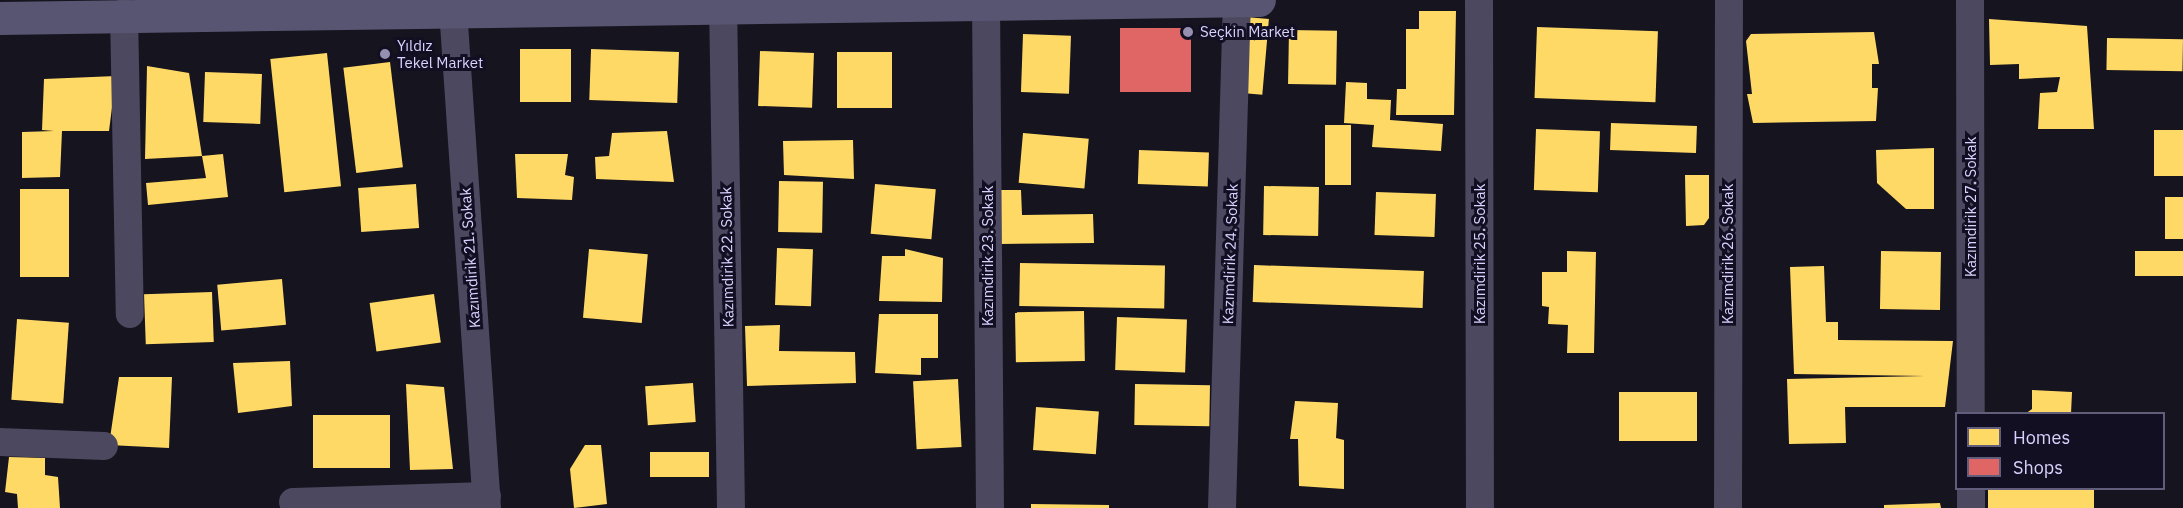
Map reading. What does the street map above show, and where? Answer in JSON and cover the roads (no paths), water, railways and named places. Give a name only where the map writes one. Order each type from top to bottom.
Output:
[{"type":"street","name":"Kazımdirik 24. Sokak","points":[[1222,508],[1238,0]]},
{"type":"street","points":[[0,18],[453,4],[1259,0]]},
{"type":"street","name":"Kazımdirik 25. Sokak","points":[[1479,0],[1480,508]]},
{"type":"street","name":"Kazımdirik 26. Sokak","points":[[1728,508],[1729,0]]},
{"type":"street","name":"Kazımdirik 27. Sokak","points":[[1970,0],[1971,412]]},
{"type":"street","name":"Kazımdirik 23. Sokak","points":[[986,2],[990,508]]},
{"type":"street","name":"Kazımdirik 22. Sokak","points":[[723,3],[731,508]]},
{"type":"street","name":"Kazımdirik 21. Sokak","points":[[453,4],[487,502]]},
{"type":"street","points":[[124,13],[130,314]]},
{"type":"street","points":[[0,442],[104,446]]},
{"type":"street","points":[[1971,490],[1971,508]]},
{"type":"street","points":[[292,502],[487,502]]},
{"type":"place","name":"Seçkin Market","points":[[1188,32]]},
{"type":"place","name":"Yıldız Tekel Market","points":[[385,54]]}]
